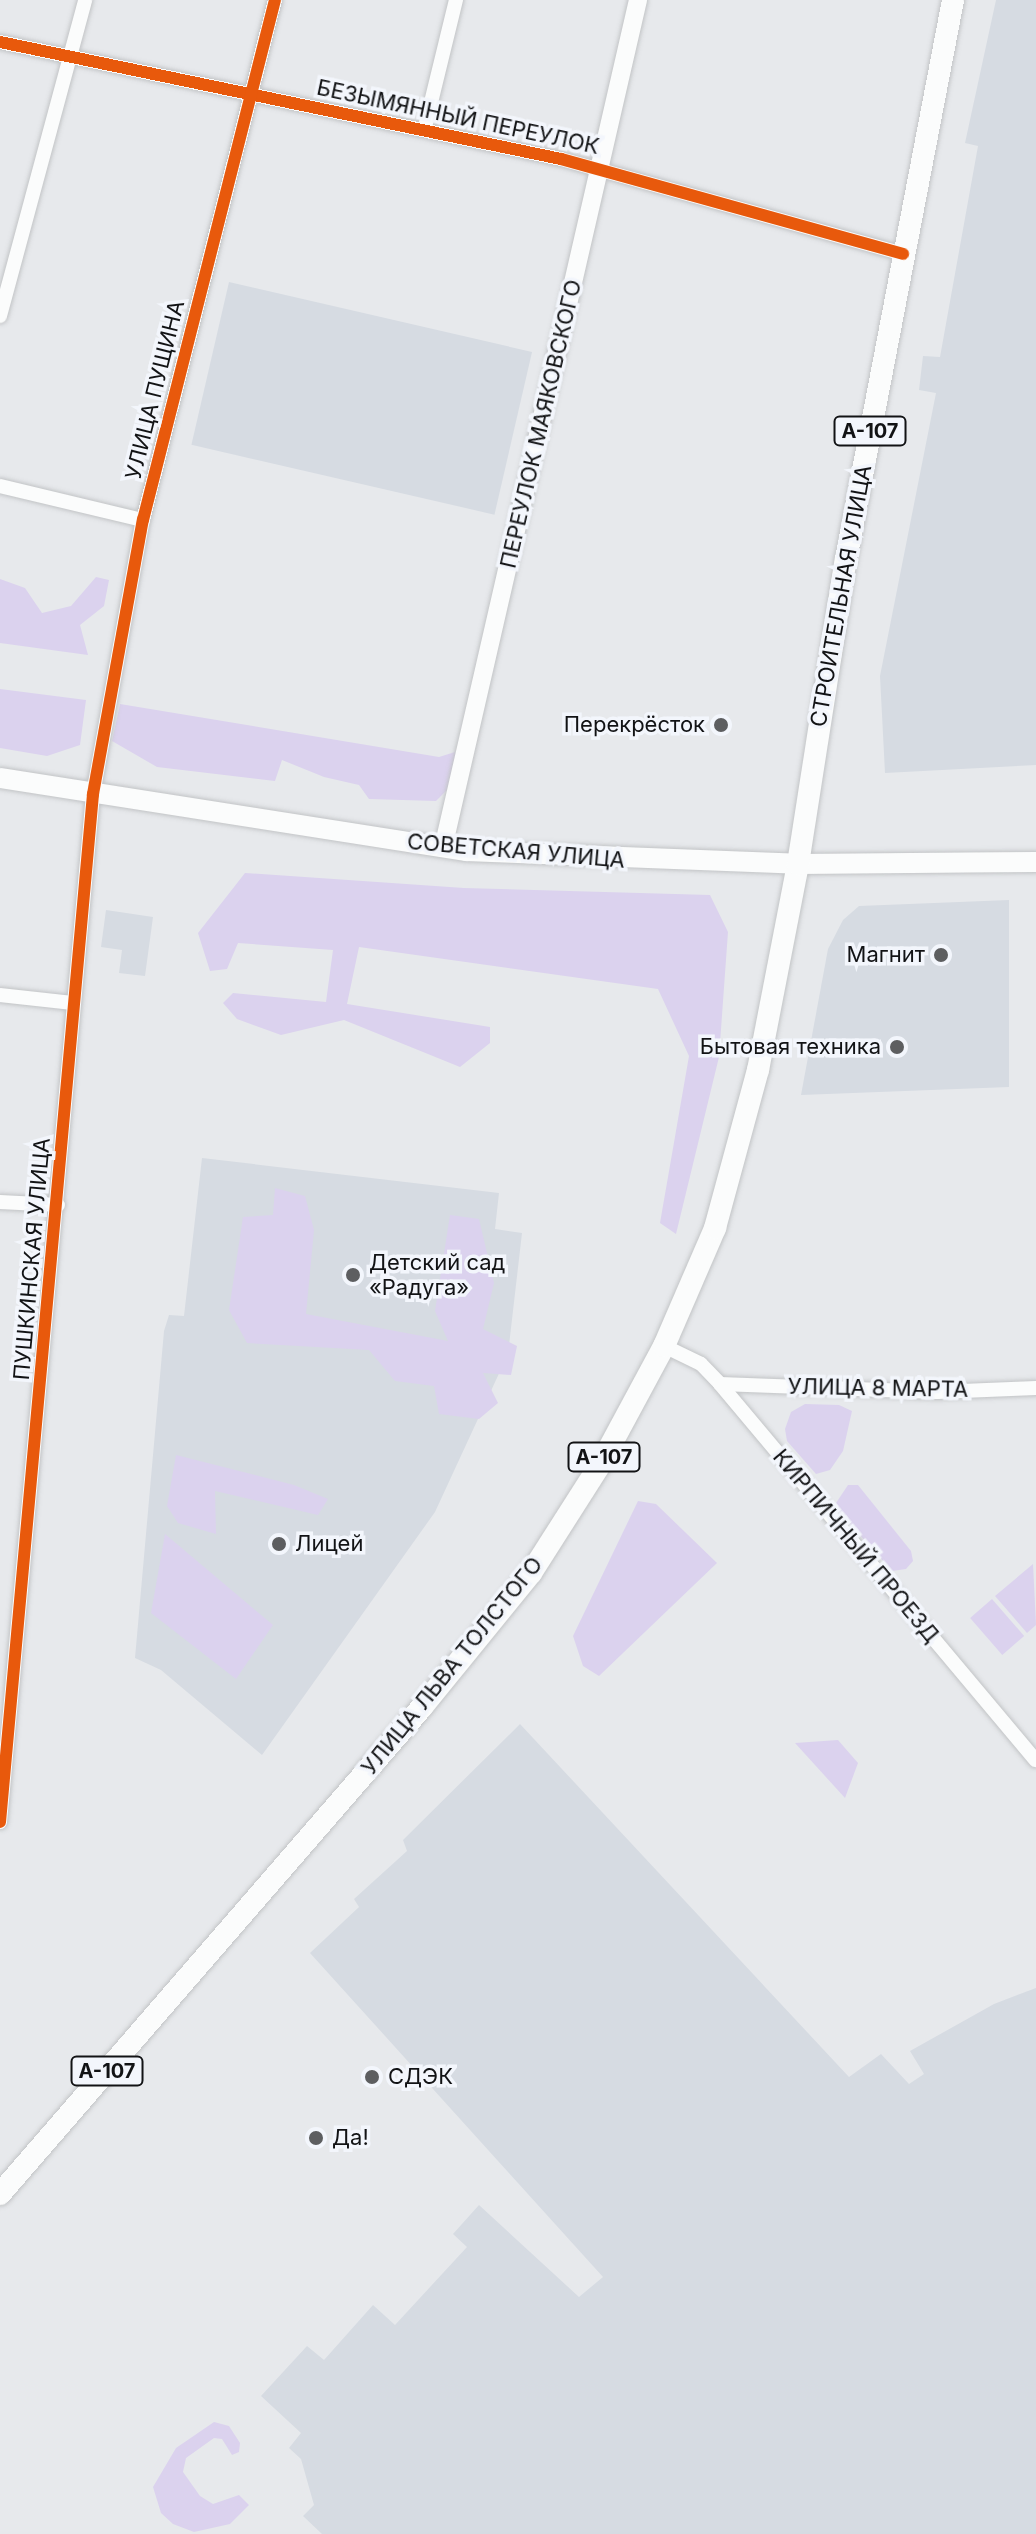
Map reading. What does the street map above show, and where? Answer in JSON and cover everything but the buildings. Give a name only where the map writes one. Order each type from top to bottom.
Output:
[{"type":"highway","name":"СТРОИТЕЛЬНАЯ УЛИЦА","points":[[798,864],[846,559],[953,0]]},
{"type":"highway","name":"УЛИЦА ЛЬВА ТОЛСТОГО","points":[[0,2194],[422,1707],[531,1573],[601,1463],[664,1346],[715,1228],[758,1070],[798,864]]},
{"type":"main road","name":"СОВЕТСКАЯ УЛИЦА","points":[[0,778],[443,848],[593,860],[798,864],[1036,862]]},
{"type":"street","points":[[0,316],[85,0]]},
{"type":"street","name":"УЛИЦА ПУЩИНА","points":[[93,794],[143,520],[275,0]]},
{"type":"street","points":[[425,127],[456,0]]},
{"type":"street","name":"ПЕРЕУЛОК МАЯКОВСКОГО","points":[[443,848],[638,0]]},
{"type":"street","name":"БЕЗЫМЯННЫЙ ПЕРЕУЛОК","points":[[0,42],[69,59],[425,127],[599,168],[903,254]]},
{"type":"street","points":[[0,486],[143,520]]},
{"type":"street","name":"ПУШКИНСКАЯ УЛИЦА","points":[[0,1822],[93,794]]},
{"type":"street","points":[[0,995],[73,1003]]},
{"type":"street","points":[[0,1202],[58,1205]]},
{"type":"street","name":"КИРПИЧНЫЙ ПРОЕЗД","points":[[664,1346],[701,1364],[720,1384],[1036,1760]]},
{"type":"street","name":"УЛИЦА 8 МАРТА","points":[[720,1384],[937,1392],[1036,1388]]},
{"type":"shaded area","points":[[996,0],[1036,0],[1036,765],[885,773],[880,676],[936,393],[919,390],[923,356],[940,357],[978,146],[965,143]]},
{"type":"shaded area","points":[[229,282],[532,352],[494,515],[191,445]]},
{"type":"shaded area","points":[[96,577],[109,580],[104,606],[80,625],[88,655],[0,643],[0,579],[25,588],[42,613],[71,606]]},
{"type":"shaded area","points":[[0,689],[86,700],[80,745],[47,756],[0,748]]},
{"type":"shaded area","points":[[120,704],[439,757],[455,752],[457,780],[436,801],[369,799],[359,785],[324,777],[282,760],[275,781],[157,767],[112,741]]},
{"type":"shaded area","points":[[245,873],[464,888],[710,895],[728,932],[719,1057],[676,1234],[660,1223],[689,1056],[658,989],[359,947],[347,1004],[490,1027],[490,1043],[460,1067],[344,1020],[281,1035],[237,1019],[223,1003],[233,993],[326,1002],[333,950],[238,943],[227,969],[210,971],[198,933]]},
{"type":"shaded area","points":[[1009,900],[1009,1087],[801,1095],[828,949],[843,920],[859,906]]},
{"type":"shaded area","points":[[106,910],[153,917],[145,976],[119,973],[122,950],[101,947]]},
{"type":"shaded area","name":"Лицей","points":[[202,1158],[499,1193],[495,1229],[522,1233],[508,1354],[435,1512],[262,1755],[161,1670],[135,1658],[164,1331],[169,1315],[184,1316]]},
{"type":"shaded area","points":[[275,1188],[305,1196],[314,1230],[306,1314],[448,1341],[435,1311],[450,1215],[479,1219],[494,1283],[483,1329],[517,1346],[511,1375],[483,1373],[498,1403],[479,1419],[439,1414],[434,1386],[395,1381],[369,1350],[247,1343],[229,1310],[243,1217],[273,1215]]},
{"type":"shaded area","points":[[805,1404],[839,1405],[852,1411],[843,1451],[830,1470],[816,1474],[787,1441],[785,1429],[791,1412]]},
{"type":"shaded area","points":[[176,1455],[294,1485],[328,1499],[318,1515],[215,1491],[216,1534],[178,1523],[167,1506]]},
{"type":"shaded area","points":[[848,1485],[858,1485],[911,1551],[913,1561],[906,1569],[892,1571],[834,1506]]},
{"type":"shaded area","points":[[638,1501],[656,1504],[717,1563],[599,1676],[583,1666],[573,1636]]},
{"type":"shaded area","points":[[165,1534],[273,1625],[236,1679],[151,1613]]},
{"type":"shaded area","points":[[1033,1564],[1036,1625],[1027,1633],[995,1596]]},
{"type":"shaded area","points":[[992,1599],[1024,1636],[1002,1655],[970,1618]]},
{"type":"shaded area","points":[[520,1724],[849,2077],[881,2054],[909,2084],[924,2074],[910,2051],[994,2004],[1036,1988],[1036,2534],[322,2534],[303,2516],[314,2505],[301,2459],[289,2448],[301,2433],[261,2396],[307,2346],[324,2360],[373,2305],[395,2325],[467,2247],[453,2234],[479,2205],[579,2297],[603,2277],[310,1953],[359,1907],[354,1899],[407,1851],[403,1840]]},
{"type":"shaded area","points":[[838,1740],[858,1763],[845,1798],[795,1743]]},
{"type":"shaded area","points":[[214,2422],[229,2426],[240,2443],[239,2452],[232,2455],[222,2439],[214,2438],[186,2458],[183,2472],[200,2496],[213,2504],[239,2495],[249,2505],[230,2524],[194,2532],[173,2524],[161,2513],[153,2487],[176,2448]]},
{"type":"cycle path","points":[[0,1822],[93,794],[143,520],[275,0]]},
{"type":"cycle path","points":[[0,42],[561,159],[903,254]]},
{"type":"place","name":"Перекрёсток","points":[[721,725]]},
{"type":"place","name":"Магнит","points":[[941,955]]},
{"type":"place","name":"Бытовая техника","points":[[897,1047]]},
{"type":"place","name":"Детский сад «Радуга»","points":[[353,1275]]},
{"type":"place","name":"Лицей","points":[[279,1544]]},
{"type":"place","name":"СДЭК","points":[[372,2077]]},
{"type":"place","name":"Да!","points":[[316,2138]]}]
